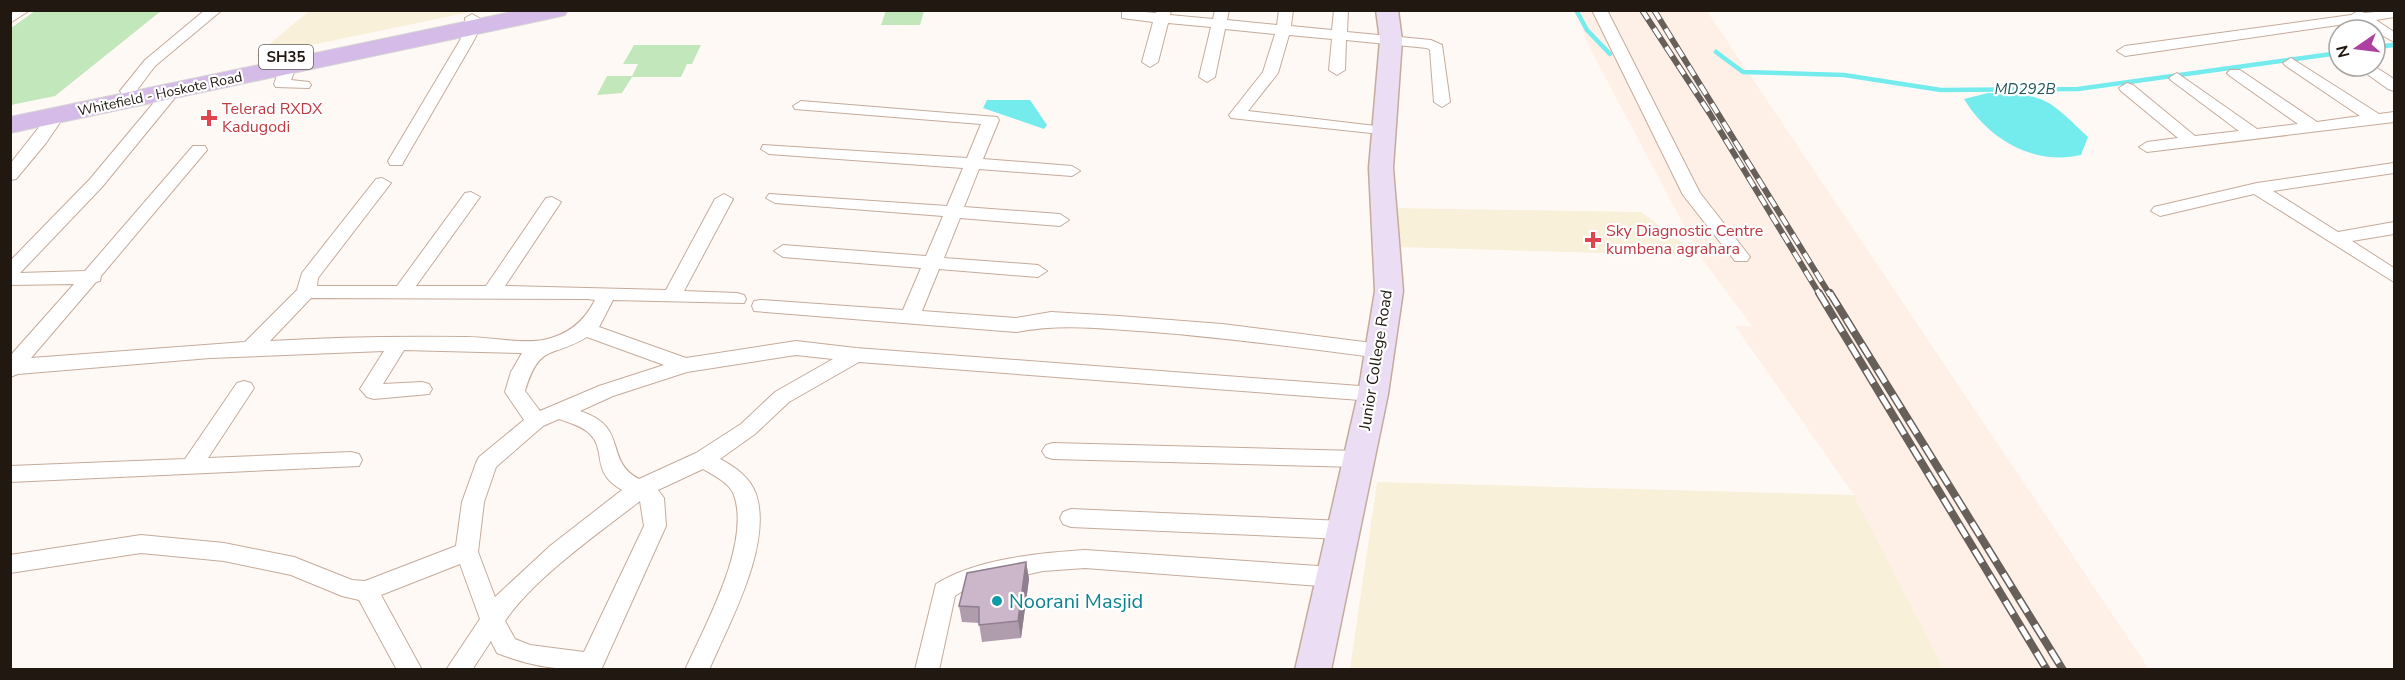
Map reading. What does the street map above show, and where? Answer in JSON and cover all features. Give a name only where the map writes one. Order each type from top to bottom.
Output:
[{"type":"main road","name":"SH35","points":[[10,115],[472,23],[508,10]]},
{"type":"main road","name":"Whitefield - Hoskote Road","points":[[10,125],[172,91],[295,76],[472,23],[556,10]]},
{"type":"street","points":[[10,19],[23,10]]},
{"type":"street","points":[[128,91],[150,63],[215,10]]},
{"type":"street","points":[[1128,10],[1127,15],[1220,17],[1283,31],[1422,42],[1437,48],[1442,102]]},
{"type":"street","points":[[1286,10],[1283,31],[1270,73],[1237,115],[1384,132]]},
{"type":"street","points":[[1336,70],[1341,10]]},
{"type":"street","name":"Junior College Road","points":[[1313,669],[1373,394],[1389,291],[1381,168],[1391,40],[1387,10]]},
{"type":"street","points":[[1599,10],[1630,67],[1692,195],[1741,258]]},
{"type":"street","points":[[2125,51],[2357,14],[2394,13]]},
{"type":"street","points":[[2357,14],[2394,38]]},
{"type":"street","points":[[1150,62],[1163,15]]},
{"type":"street","points":[[1207,77],[1220,17]]},
{"type":"street","points":[[396,161],[472,23]]},
{"type":"street","points":[[2291,63],[2377,120]]},
{"type":"street","points":[[2235,73],[2313,127]]},
{"type":"street","points":[[2177,78],[2254,134]]},
{"type":"street","points":[[2127,88],[2192,142]]},
{"type":"street","points":[[10,272],[96,183],[172,91]]},
{"type":"street","points":[[801,106],[990,120],[910,317]]},
{"type":"street","points":[[10,175],[57,115]]},
{"type":"street","points":[[2147,147],[2394,117]]},
{"type":"street","points":[[768,149],[1072,171]]},
{"type":"street","points":[[12,368],[93,277],[200,150]]},
{"type":"street","points":[[2160,211],[2257,188],[2394,168]]},
{"type":"street","points":[[252,347],[306,292],[309,277],[382,183]]},
{"type":"street","points":[[2257,188],[2394,276]]},
{"type":"street","points":[[404,291],[471,197]]},
{"type":"street","points":[[775,198],[1060,220]]},
{"type":"street","points":[[672,296],[724,199]]},
{"type":"street","points":[[492,291],[552,202]]},
{"type":"street","points":[[2335,238],[2394,228]]},
{"type":"street","points":[[783,251],[1038,271]]},
{"type":"street","points":[[10,279],[93,277]]},
{"type":"street","points":[[306,292],[492,291],[737,299]]},
{"type":"street","points":[[536,421],[514,392],[519,374],[529,355],[538,347],[586,329],[593,322],[607,293]]},
{"type":"street","points":[[761,306],[1016,325],[1051,319],[1142,325],[1222,331],[1380,351]]},
{"type":"street","points":[[586,329],[685,365]]},
{"type":"street","points":[[12,368],[252,347],[398,344],[538,347]]},
{"type":"street","points":[[398,344],[369,389],[374,392],[422,389]]},
{"type":"street","points":[[561,412],[596,427],[603,438],[611,468],[639,496],[655,526],[589,667],[531,655],[506,646],[492,620],[467,552],[473,502],[486,463],[536,421],[606,391],[685,365],[765,350],[819,349],[856,355],[1373,394]]},
{"type":"street","points":[[458,669],[504,603],[558,553],[639,496],[704,459],[748,429],[782,397],[856,355]]},
{"type":"street","points":[[191,466],[244,388]]},
{"type":"street","points":[[1053,451],[1358,459]]},
{"type":"street","points":[[697,669],[746,549],[750,523],[745,492],[726,473],[704,459]]},
{"type":"street","points":[[10,474],[351,460]]},
{"type":"street","points":[[1071,518],[1343,530]]},
{"type":"street","points":[[10,564],[141,544],[224,552],[294,566],[350,589],[366,591],[467,552]]},
{"type":"street","points":[[927,669],[944,591],[961,580],[1043,562],[1085,559],[1333,577]]},
{"type":"street","points":[[366,591],[410,669]]},
{"type":"shaded area","points":[[310,10],[475,10],[475,11],[254,57]]},
{"type":"shaded area","points":[[1578,11],[1707,11],[2149,669],[1944,669],[1854,495],[1735,326],[1752,326],[1700,256],[1585,39]]},
{"type":"shaded area","points":[[1394,208],[1641,212],[1700,256],[1396,247]]},
{"type":"shaded area","points":[[1377,482],[1854,495],[1944,669],[1350,669]]},
{"type":"green space","points":[[886,10],[924,11],[920,25],[881,25]]},
{"type":"green space","points":[[35,11],[161,11],[55,96],[11,105],[11,28]]},
{"type":"green space","points":[[634,45],[701,45],[692,64],[687,64],[681,77],[632,77],[622,93],[597,95],[607,76],[632,76],[638,64],[623,64]]},
{"type":"water","points":[[1988,93],[2034,97],[2054,106],[2088,137],[2081,155],[2046,157],[2030,153],[1999,137],[1974,113],[1964,99]]},
{"type":"water","points":[[987,100],[1030,100],[1047,125],[1044,129],[983,108]]},
{"type":"building","name":"Noorani Masjid","points":[[1026,562],[1018,621],[979,625],[979,607],[959,606],[967,573]]},
{"type":"waterway","name":"MD292B","points":[[1576,10],[1587,30],[1610,54]]},
{"type":"waterway","name":"MD292B","points":[[2387,46],[2394,45]]},
{"type":"waterway","name":"MD292B","points":[[1716,52],[1743,72],[1844,75],[1941,90],[2078,89],[2327,55]]},
{"type":"railway","points":[[1642,10],[1710,114],[1820,295]]},
{"type":"railway","points":[[1654,10],[1830,295]]},
{"type":"railway","points":[[1819,293],[2047,670]]},
{"type":"railway","points":[[1830,293],[2063,670]]},
{"type":"place","name":"Telerad RXDX Kadugodi","points":[[209,118]]},
{"type":"place","name":"Sky Diagnostic Centre kumbena agrahara","points":[[1593,240]]},
{"type":"place","name":"Noorani Masjid","points":[[997,601]]}]
